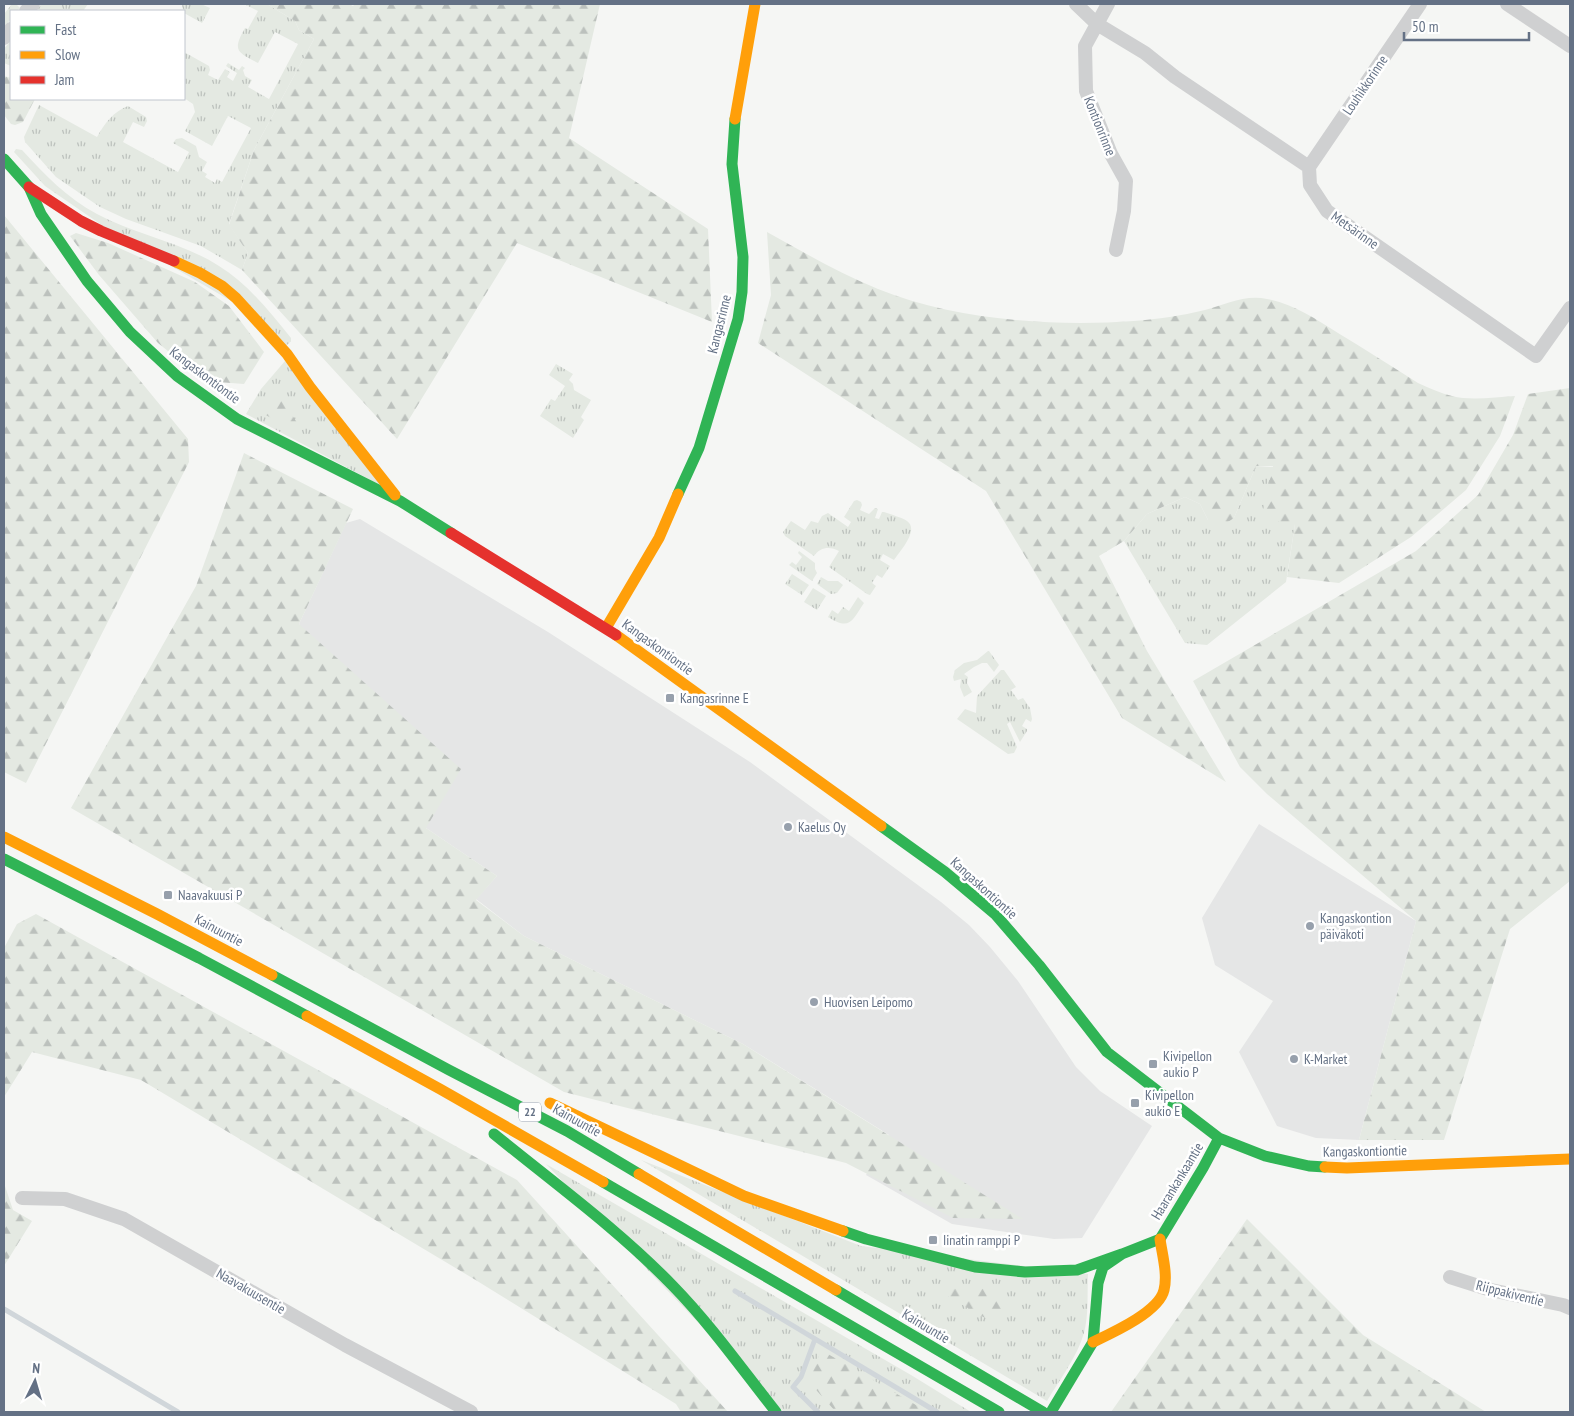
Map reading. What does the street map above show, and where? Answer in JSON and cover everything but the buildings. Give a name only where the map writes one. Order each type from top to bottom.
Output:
[{"type":"main road","name":"Kangasrinne","points":[[606,628],[659,538],[699,448],[738,319],[742,292],[743,257],[732,164],[735,111],[755,4]]},
{"type":"main road","name":"Kangaskontiontie","points":[[4,159],[28,187],[42,214],[87,281],[130,332],[177,376],[237,418],[400,501],[606,628],[962,884],[995,914],[1039,965],[1107,1052],[1219,1138],[1265,1156],[1309,1166],[1347,1168],[1570,1159]]},
{"type":"main road","name":"Kangaskontiontie","points":[[28,187],[81,221],[168,258],[222,286],[236,298],[287,354],[310,387],[400,501]]},
{"type":"main road","name":"Kainuuntie","points":[[4,837],[157,914],[399,1042],[448,1070],[567,1131],[1043,1412]]},
{"type":"main road","name":"22","points":[[4,859],[199,958],[440,1089],[559,1156],[999,1412]]},
{"type":"main road","points":[[448,1070],[520,1093]]},
{"type":"main road","points":[[440,1089],[617,1234],[652,1267],[694,1308],[776,1412]]},
{"type":"main road","points":[[538,1099],[744,1196],[866,1239],[975,1267],[1025,1272],[1077,1270],[1122,1254],[1149,1257],[1157,1262],[1163,1273]]},
{"type":"main road","name":"Haarankankaantie","points":[[1094,1342],[1154,1306],[1164,1290],[1160,1239],[1219,1138]]},
{"type":"main road","name":"Haarankankaantie","points":[[1051,1412],[1094,1342],[1098,1283],[1103,1267],[1122,1254],[1160,1239]]},
{"type":"street","points":[[1076,4],[1098,24],[1145,53],[1175,77],[1309,167]]},
{"type":"street","name":"Kontionrinne","points":[[1108,4],[1085,46],[1086,92],[1111,154],[1126,181],[1124,211],[1116,250]]},
{"type":"street","name":"Louhikkorinne","points":[[1309,167],[1420,4]]},
{"type":"street","points":[[1507,4],[1570,46]]},
{"type":"street","name":"Metsärinne","points":[[1309,167],[1310,185],[1327,211],[1536,356],[1570,308]]},
{"type":"street","name":"Naavakuusentie","points":[[22,1198],[65,1199],[124,1219],[345,1344],[471,1412]]},
{"type":"street","name":"Riippakiventie","points":[[1450,1277],[1491,1290],[1570,1308]]},
{"type":"shaded area","points":[[360,519],[548,632],[750,762],[941,902],[969,925],[1018,981],[1076,1067],[1100,1091],[1152,1126],[1082,1238],[1054,1239],[952,1224],[866,1175],[889,1135],[743,1044],[524,936],[476,899],[497,876],[426,828],[299,624],[346,523]]},
{"type":"shaded area","name":"Kangaskontion päiväkoti","points":[[1259,824],[1416,921],[1359,1140],[1316,1138],[1277,1126],[1239,1052],[1273,1001],[1215,965],[1202,918]]},
{"type":"green space","points":[[12,4],[16,4],[20,8],[18,10],[10,10],[10,20],[4,27],[4,14]]},
{"type":"green space","points":[[42,4],[88,4],[84,10],[36,10]]},
{"type":"green space","points":[[183,4],[201,4],[210,8],[202,23],[185,14]]},
{"type":"green space","points":[[244,4],[267,4],[295,21],[299,30],[314,39],[254,150],[229,224],[248,253],[242,270],[201,246],[126,219],[100,207],[56,177],[25,142],[24,137],[39,105],[97,137],[110,118],[128,106],[146,117],[147,121],[144,127],[133,122],[123,142],[178,172],[189,152],[173,143],[176,139],[182,138],[196,146],[199,157],[207,162],[202,171],[207,174],[205,177],[215,183],[217,179],[222,182],[251,128],[228,116],[212,146],[185,131],[195,112],[193,104],[185,99],[185,53],[209,66],[208,75],[218,80],[225,69],[230,72],[227,77],[233,81],[237,73],[226,66],[228,63],[239,70],[242,66],[245,68],[243,70],[245,76],[252,80],[248,87],[269,99],[298,44],[275,32],[258,63],[241,53],[238,46],[241,36],[245,28],[248,29],[258,11]]},
{"type":"green space","points":[[267,4],[349,4],[353,6],[355,4],[600,4],[569,138],[708,229],[712,322],[517,243],[397,439],[242,270],[248,253],[229,225],[254,150],[314,39],[299,30],[295,21]]},
{"type":"green space","points":[[10,41],[10,66],[4,63],[4,49]]},
{"type":"green space","points":[[4,76],[10,78],[10,100],[34,100],[23,122],[15,125],[11,124],[4,115]]},
{"type":"green space","points":[[16,149],[22,150],[57,185],[86,208],[127,228],[190,251],[230,273],[258,299],[291,338],[291,341],[285,347],[262,319],[106,228],[45,186],[14,152]]},
{"type":"green space","points":[[4,215],[188,439],[189,462],[26,783],[4,772]]},
{"type":"green space","points":[[767,232],[835,269],[907,300],[939,308],[1004,319],[1071,323],[1134,321],[1187,314],[1243,299],[1259,298],[1277,301],[1304,313],[1418,383],[1435,390],[1452,396],[1467,398],[1515,396],[1500,436],[1466,490],[1411,537],[1339,583],[1287,577],[1295,524],[1261,519],[1273,466],[1256,466],[1234,518],[1220,527],[1208,520],[1200,504],[1185,497],[1147,514],[1124,541],[1099,556],[1147,651],[1226,782],[1122,718],[986,491],[758,343],[771,295]]},
{"type":"green space","points":[[76,233],[108,243],[195,282],[229,306],[264,352],[244,384],[205,381],[158,343],[99,275],[70,236]]},
{"type":"green space","points":[[285,361],[382,486],[246,414],[261,389]]},
{"type":"green space","points":[[556,364],[573,374],[569,380],[573,384],[574,390],[591,400],[581,417],[584,420],[573,438],[540,416],[551,399],[555,401],[565,386],[549,375]]},
{"type":"green space","points":[[1570,388],[1570,881],[1510,929],[1444,1140],[1359,1140],[1416,921],[1267,794],[1240,767],[1193,681],[1416,551],[1478,495],[1513,435],[1528,394]]},
{"type":"green space","points":[[278,393],[301,429],[294,430],[260,412]]},
{"type":"green space","points":[[244,453],[353,509],[299,624],[461,769],[426,828],[497,876],[476,900],[524,936],[743,1044],[1023,1219],[953,1218],[846,1163],[564,1092],[71,808],[196,586]]},
{"type":"green space","points":[[1256,466],[1274,467],[1295,524],[1286,582],[1207,645],[1185,643],[1124,541],[1147,514],[1185,497],[1200,504],[1208,520],[1234,518]]},
{"type":"green space","points":[[857,500],[862,505],[860,510],[869,514],[875,508],[878,509],[875,518],[879,519],[882,512],[899,517],[907,521],[911,530],[907,541],[894,560],[883,554],[880,560],[890,566],[882,578],[877,575],[872,583],[876,586],[870,595],[829,567],[839,551],[825,548],[814,556],[785,536],[783,532],[791,521],[805,530],[811,521],[818,523],[822,516],[828,513],[848,527],[851,522],[844,517],[854,501]]},
{"type":"green space","points":[[799,551],[815,563],[817,573],[812,581],[789,565],[792,562],[796,565],[802,557],[798,553]]},
{"type":"green space","points":[[792,574],[809,585],[802,595],[785,584]]},
{"type":"green space","points":[[821,577],[828,581],[838,581],[843,585],[837,593],[831,594],[817,584]]},
{"type":"green space","points":[[813,588],[826,596],[817,610],[804,602]]},
{"type":"green space","points":[[858,597],[864,603],[850,622],[841,623],[828,617],[832,610],[838,614],[843,607],[849,611]]},
{"type":"green space","points":[[988,651],[999,665],[994,672],[987,663],[982,663],[964,674],[968,677],[967,683],[972,692],[964,697],[960,687],[961,679],[954,681],[955,670],[964,663],[977,660]]},
{"type":"green space","points":[[1001,670],[1004,670],[1016,687],[1011,690],[1018,700],[1023,698],[1030,708],[1032,719],[1031,722],[1026,719],[1022,726],[1027,731],[1020,742],[1010,722],[1007,724],[1017,747],[1014,753],[1008,754],[957,719],[965,709],[976,713],[977,696]]},
{"type":"green space","points":[[36,914],[517,1180],[728,1412],[681,1412],[676,1404],[474,1279],[141,1080],[32,1052],[4,1097],[4,948],[17,924]]},
{"type":"green space","points":[[641,1160],[861,1246],[1088,1274],[1087,1319],[1081,1342],[1073,1359],[1047,1401]]},
{"type":"green space","points":[[546,1164],[911,1375],[971,1412],[784,1412]]},
{"type":"green space","points":[[4,1183],[13,1210],[32,1221],[4,1266]]},
{"type":"green space","points":[[1247,1219],[1363,1335],[1486,1412],[1111,1412]]},
{"type":"green space","points":[[959,1283],[999,1292],[1005,1316],[997,1325],[944,1294],[950,1285]]},
{"type":"green space","points":[[821,1350],[928,1412],[836,1412],[809,1382]]},
{"type":"waterway","points":[[735,1291],[937,1412]]},
{"type":"waterway","points":[[4,1309],[178,1412]]},
{"type":"waterway","points":[[815,1339],[801,1377],[793,1387],[818,1412]]},
{"type":"traffic: fast","points":[[678,494],[699,448],[738,319],[742,292],[743,257],[732,164],[735,119]]},
{"type":"traffic: fast","points":[[4,159],[29,187],[41,214],[87,281],[130,332],[177,376],[237,419],[400,501],[451,533]]},
{"type":"traffic: fast","points":[[881,826],[945,872],[995,914],[1039,965],[1107,1052],[1219,1138],[1265,1156],[1309,1166],[1325,1167]]},
{"type":"traffic: fast","points":[[4,859],[199,958],[307,1016]]},
{"type":"traffic: fast","points":[[272,975],[567,1131],[639,1174]]},
{"type":"traffic: fast","points":[[494,1134],[586,1207],[652,1265],[700,1316],[776,1412]]},
{"type":"traffic: fast","points":[[1051,1412],[1093,1342],[1098,1283],[1103,1267],[1122,1254],[1160,1239],[1219,1138]]},
{"type":"traffic: fast","points":[[603,1182],[999,1412]]},
{"type":"traffic: fast","points":[[843,1231],[866,1239],[975,1267],[1025,1272],[1077,1270],[1122,1254]]},
{"type":"traffic: fast","points":[[836,1290],[1043,1412]]},
{"type":"traffic: slow","points":[[735,119],[755,4]]},
{"type":"traffic: slow","points":[[174,261],[222,286],[236,298],[287,354],[310,387],[395,495]]},
{"type":"traffic: slow","points":[[606,628],[659,538],[678,494]]},
{"type":"traffic: slow","points":[[616,635],[881,826]]},
{"type":"traffic: slow","points":[[4,837],[157,914],[272,975]]},
{"type":"traffic: slow","points":[[307,1016],[603,1182]]},
{"type":"traffic: slow","points":[[550,1103],[744,1196],[843,1231]]},
{"type":"traffic: slow","points":[[1325,1167],[1347,1168],[1570,1159]]},
{"type":"traffic: slow","points":[[639,1174],[836,1290]]},
{"type":"traffic: slow","points":[[1093,1342],[1134,1321],[1160,1298],[1165,1284],[1160,1239]]},
{"type":"traffic: jam","points":[[29,187],[81,221],[174,261]]},
{"type":"traffic: jam","points":[[451,533],[616,635]]},
{"type":"place","name":"Kangasrinne E","points":[[670,698]]},
{"type":"place","name":"Kaelus Oy","points":[[788,827]]},
{"type":"place","name":"Naavakuusi P","points":[[168,895]]},
{"type":"place","name":"Kangaskontion päiväkoti","points":[[1310,926]]},
{"type":"place","name":"Huovisen Leipomo","points":[[814,1002]]},
{"type":"place","name":"K-Market","points":[[1294,1059]]},
{"type":"place","name":"Kivipellon aukio P","points":[[1153,1064]]},
{"type":"place","name":"Kivipellon aukio E","points":[[1135,1103]]},
{"type":"place","name":"Iinatin ramppi P","points":[[933,1240]]}]
